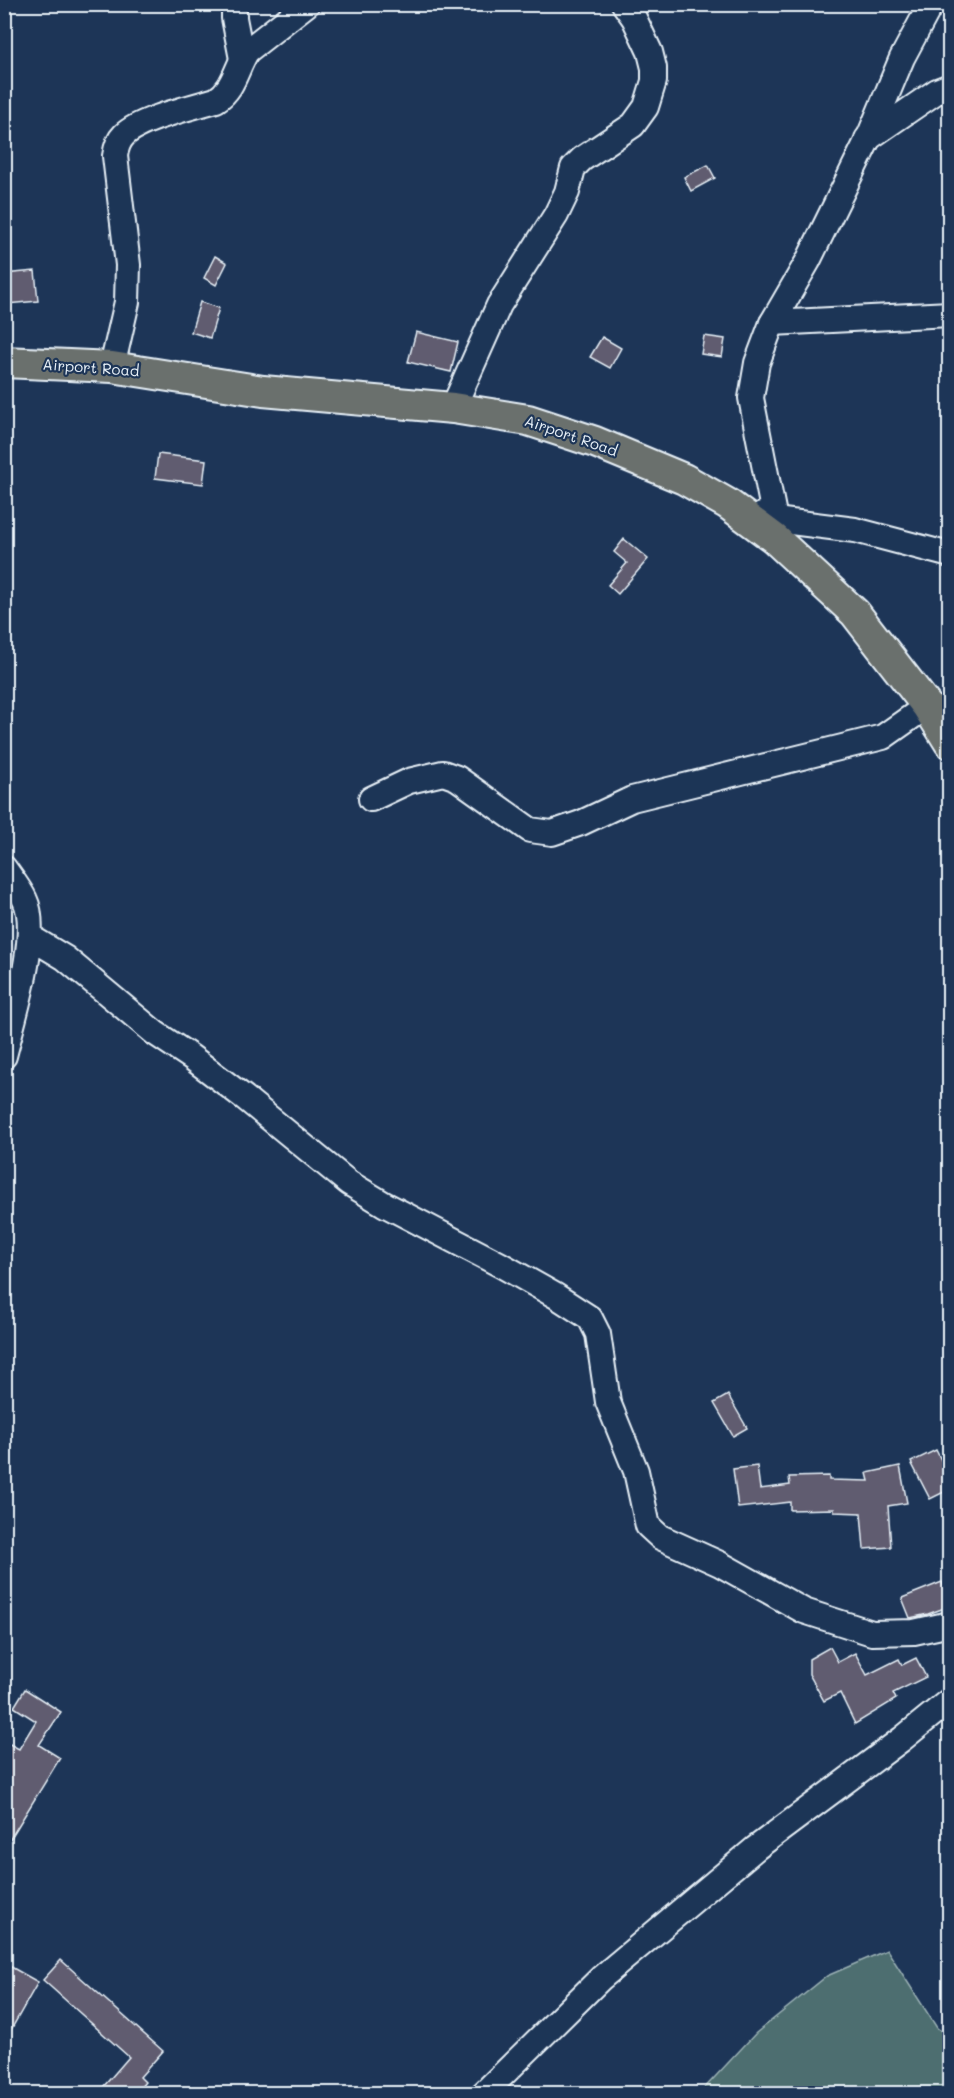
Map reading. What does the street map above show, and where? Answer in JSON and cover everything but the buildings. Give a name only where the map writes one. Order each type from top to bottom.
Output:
[{"type":"main road","name":"Airport Road","points":[[4,362],[112,367],[263,391],[453,408],[528,420],[595,442],[684,479],[728,504],[774,538],[855,613],[927,706],[950,743]]},
{"type":"street","points":[[234,4],[234,18],[242,59]]},
{"type":"street","points":[[112,367],[127,302],[129,265],[115,156],[116,146],[124,135],[139,125],[216,100],[224,95],[230,88],[247,51],[307,4]]},
{"type":"street","points":[[453,408],[499,305],[556,215],[567,192],[573,168],[582,159],[633,125],[646,106],[654,81],[654,68],[650,52],[634,18],[624,4]]},
{"type":"street","points":[[775,520],[751,398],[757,363],[772,323],[808,261],[867,139],[902,58],[931,4]]},
{"type":"street","points":[[867,139],[937,91],[950,86]]},
{"type":"street","points":[[772,323],[950,314]]},
{"type":"street","points":[[728,504],[775,520],[855,530],[950,555]]},
{"type":"street","points":[[371,799],[408,781],[442,773],[457,778],[530,830],[552,832],[581,823],[632,799],[883,737],[927,706]]},
{"type":"street","points":[[4,868],[26,900],[30,920],[30,950],[4,1056]]},
{"type":"street","points":[[30,937],[65,958],[155,1033],[245,1098],[349,1183],[384,1204],[501,1265],[590,1318],[598,1334],[608,1402],[636,1471],[648,1526],[660,1537],[720,1564],[804,1611],[872,1633],[914,1632],[950,1624]]},
{"type":"street","points":[[483,2094],[610,1970],[756,1848],[902,1739],[950,1700]]},
{"type":"green space","points":[[887,1950],[937,2028],[949,2036],[949,2093],[700,2093],[756,2033],[827,1976]]}]
